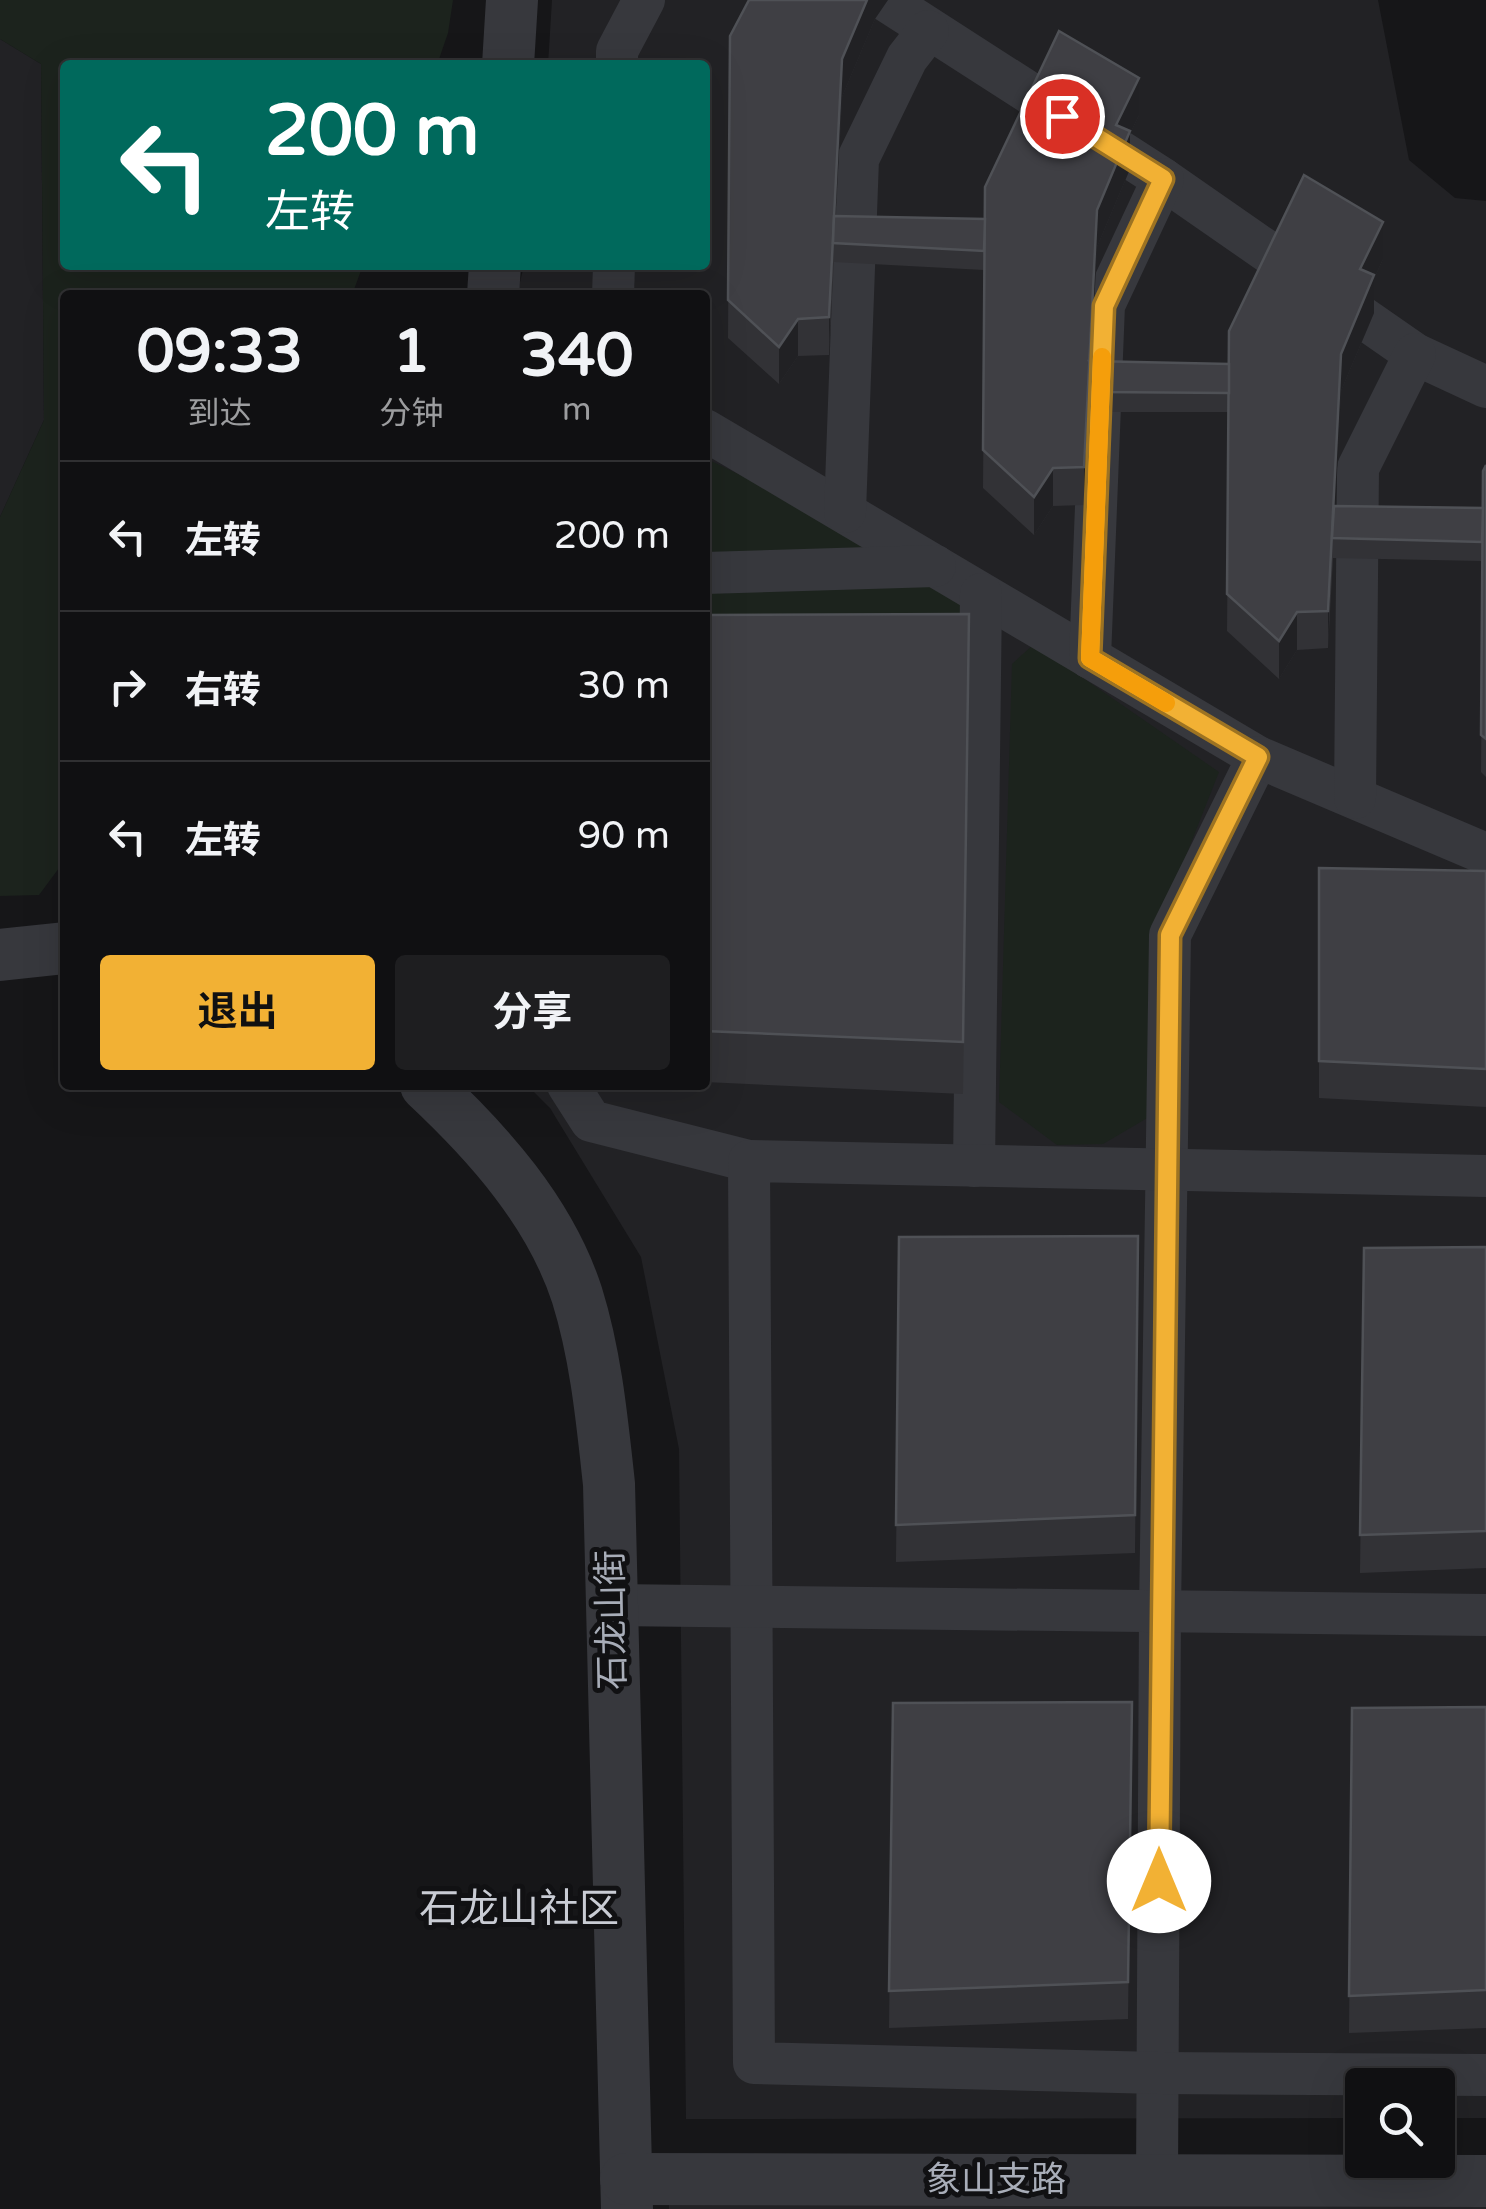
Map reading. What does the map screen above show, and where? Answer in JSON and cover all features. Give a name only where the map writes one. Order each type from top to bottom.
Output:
[{"type":"street","points":[[508,60],[512,0]]},
{"type":"street","points":[[617,60],[617,51],[644,0]]},
{"type":"street","points":[[885,0],[1163,179],[1415,354],[1486,387]]},
{"type":"street","points":[[845,512],[858,158],[907,58],[928,31]]},
{"type":"street","points":[[1090,658],[1104,306],[1163,179]]},
{"type":"street","points":[[1355,798],[1358,468],[1415,354]]},
{"type":"street","points":[[710,433],[1258,757],[1486,854]]},
{"type":"street","points":[[710,573],[935,566]]},
{"type":"street","points":[[974,1166],[981,594]]},
{"type":"street","points":[[1157,2180],[1170,935],[1258,757]]},
{"type":"street","points":[[0,955],[60,948]]},
{"type":"street","name":"石龙山街","points":[[431,1090],[466,1122],[537,1210],[576,1292],[598,1379],[609,1484],[626,2194]]},
{"type":"street","points":[[571,1090],[592,1121],[749,1161],[1486,1176]]},
{"type":"street","points":[[749,1161],[754,2063],[1158,2073],[1486,2075]]},
{"type":"street","points":[[612,1605],[1486,1615]]},
{"type":"street","name":"象山支路","points":[[626,2194],[1157,2180],[1486,2181]]},
{"type":"shaded area","points":[[0,0],[453,0],[439,60],[60,60],[60,270],[361,270],[354,290],[60,290],[60,867],[39,895],[0,896],[0,517],[44,420],[41,64],[0,39]]},
{"type":"shaded area","points":[[552,0],[1378,0],[1409,160],[1455,198],[1486,201],[1486,2118],[1455,2118],[1455,2068],[1345,2068],[1345,2118],[686,2119],[679,1449],[641,1257],[550,1108],[532,1090],[710,1090],[710,290],[518,290],[523,270],[710,270],[710,60],[548,60]]},
{"type":"shaded area","points":[[0,39],[41,64],[44,420],[0,517]]},
{"type":"shaded area","points":[[710,460],[964,583],[969,666],[710,648]]},
{"type":"shaded area","points":[[1034,644],[1219,772],[1157,929],[1149,1117],[1103,1144],[1057,1145],[999,1102],[1012,664]]},
{"type":"shaded area","points":[[669,2204],[1486,2204],[1486,2209],[669,2209]]},
{"type":"building","points":[[749,0],[867,0],[842,59],[829,317],[798,319],[779,347],[728,300],[730,36]]},
{"type":"building","points":[[1059,31],[1139,78],[1116,125],[1130,131],[1097,210],[1084,467],[1053,468],[1034,497],[983,450],[985,187]]},
{"type":"building","points":[[1304,175],[1383,222],[1360,269],[1374,275],[1341,354],[1328,611],[1297,612],[1279,641],[1227,594],[1229,331]]},
{"type":"building","points":[[834,216],[985,219],[984,251],[833,243]]},
{"type":"building","points":[[1089,361],[1229,364],[1229,393],[1100,392]]},
{"type":"building","points":[[1486,465],[1486,739],[1481,735]]},
{"type":"building","points":[[1334,506],[1483,508],[1482,542],[1332,538]]},
{"type":"building","points":[[969,614],[963,1042],[710,1031],[710,615]]},
{"type":"building","points":[[1319,868],[1486,871],[1486,1069],[1319,1061]]},
{"type":"building","points":[[1138,1236],[1135,1515],[896,1525],[899,1237]]},
{"type":"building","points":[[1486,1247],[1486,1531],[1360,1535],[1364,1248]]},
{"type":"building","points":[[1132,1702],[1128,1982],[889,1991],[893,1703]]},
{"type":"building","points":[[1486,1707],[1486,1990],[1349,1996],[1352,1708]]},
{"type":"slow traffic","points":[[1102,357],[1090,658],[1166,703]]},
{"type":"district","name":"石龙山社区","points":[[519,1909]]},
{"type":"route","points":[[1062,116],[1163,179],[1104,306],[1090,658],[1258,757],[1170,935],[1159,1881]]}]
